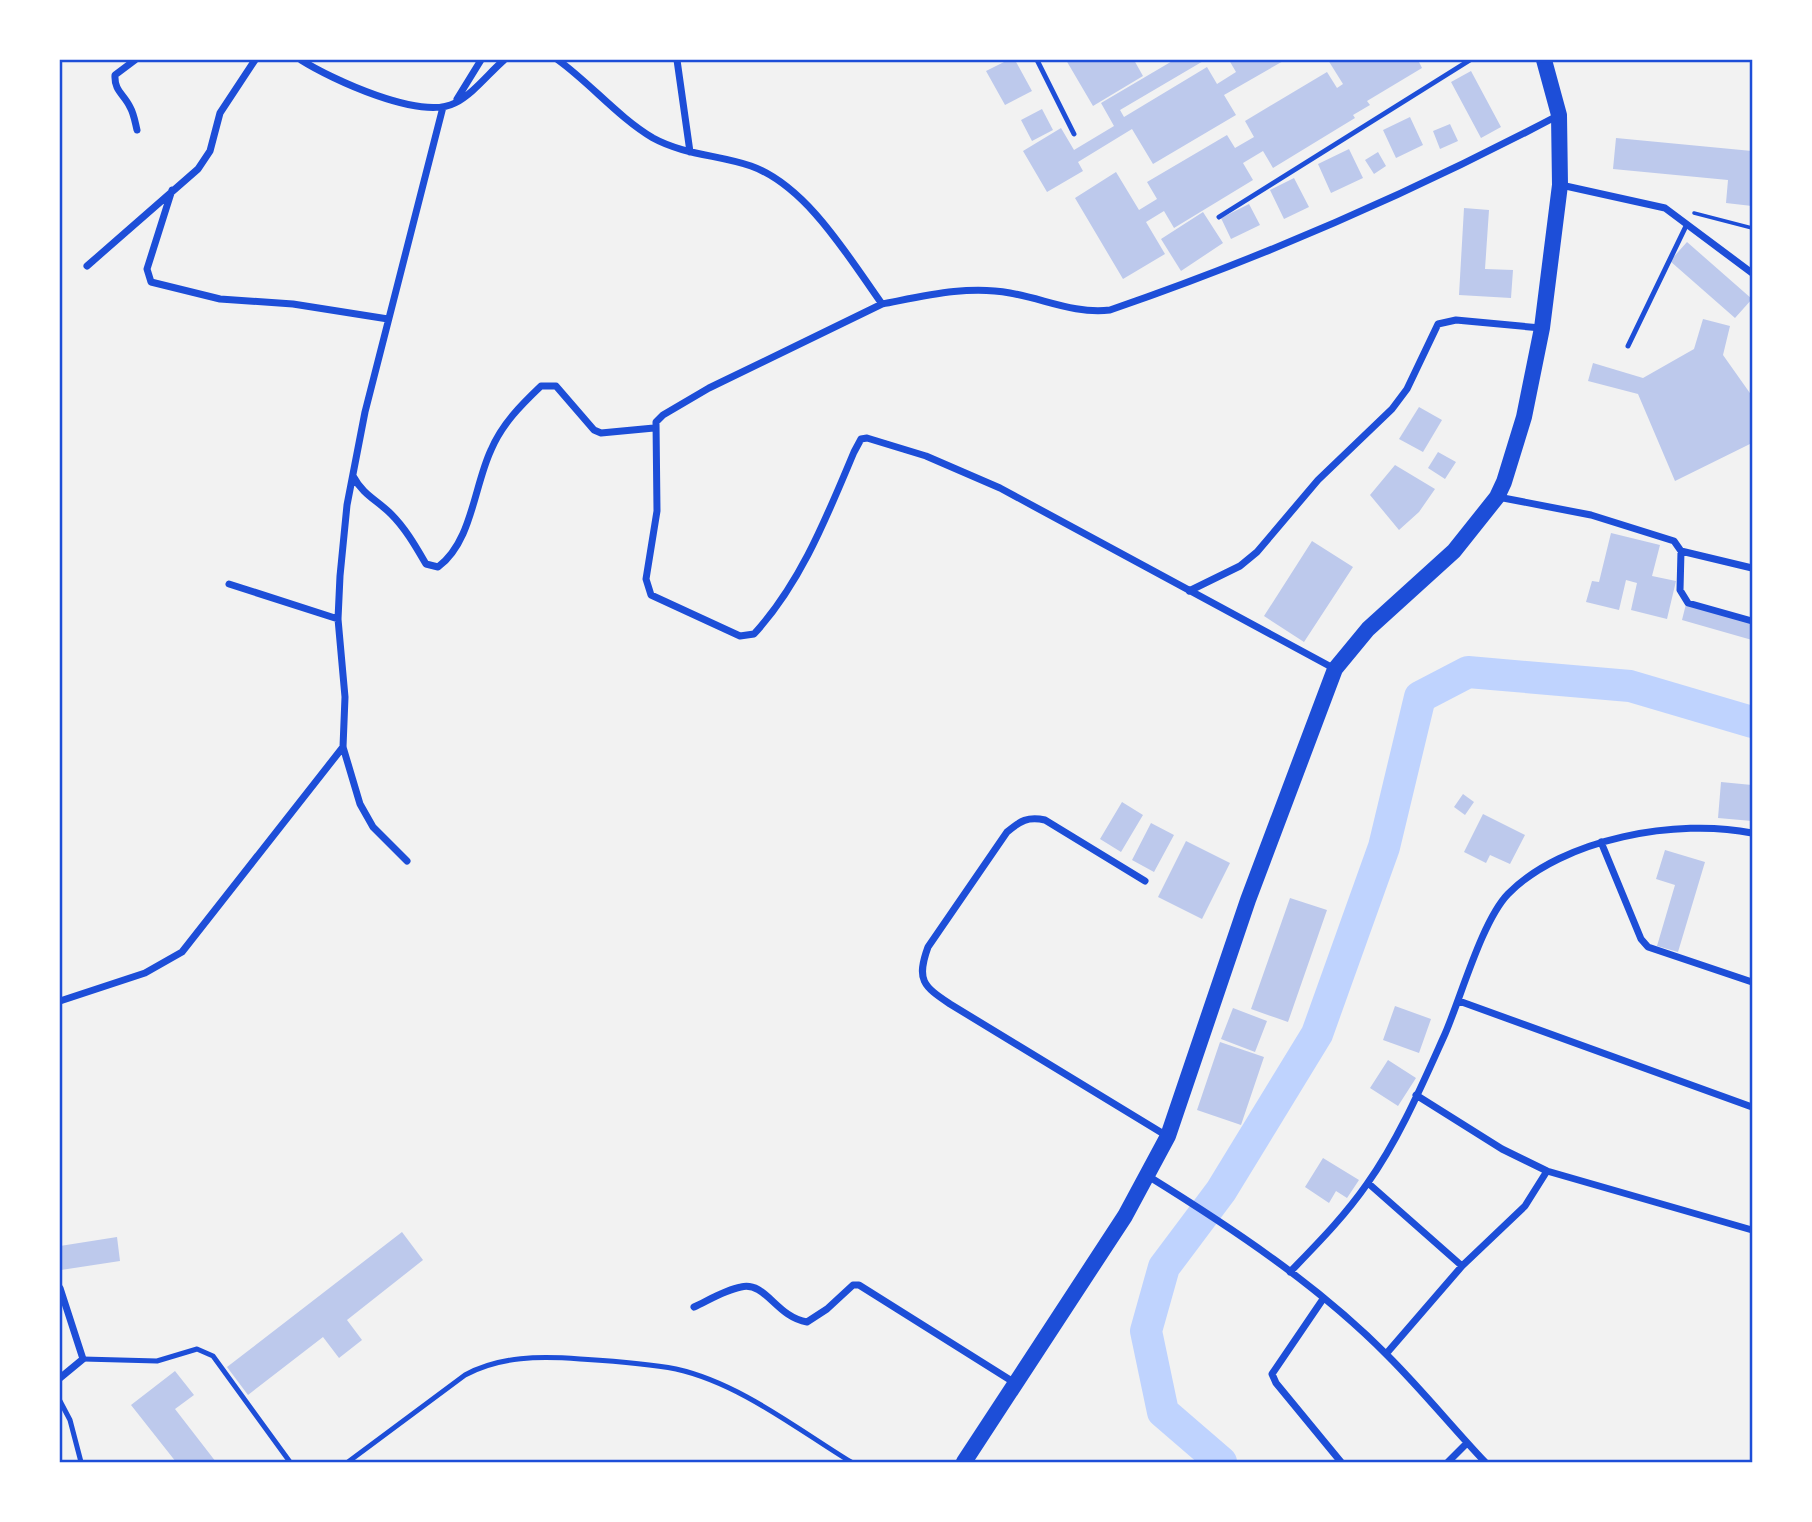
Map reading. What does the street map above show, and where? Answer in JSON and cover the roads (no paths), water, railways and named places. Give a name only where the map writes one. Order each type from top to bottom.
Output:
[{"type":"highway","points":[[964,1462],[1148,1176],[1168,1136],[1248,900],[1335,669],[1368,629],[1454,551],[1497,497],[1524,417],[1542,328],[1560,185],[1559,115],[1544,60]]},
{"type":"street","points":[[135,60],[115,75],[114,81],[119,93],[130,105],[137,130]]},
{"type":"street","points":[[87,266],[172,190],[191,177],[205,160],[220,113],[255,60]]},
{"type":"street","points":[[301,60],[342,82],[430,108],[455,103],[504,60]]},
{"type":"street","points":[[455,103],[481,60]]},
{"type":"street","points":[[558,60],[650,136],[690,152],[752,167],[786,186],[833,237],[882,304]]},
{"type":"street","points":[[677,60],[690,152]]},
{"type":"street","points":[[407,861],[384,840],[360,804],[342,747],[345,697],[338,619],[343,543],[353,474],[387,319],[443,107]]},
{"type":"street","points":[[1335,669],[1000,488],[926,456],[867,438],[861,439],[812,546],[787,592],[754,634],[740,636],[651,595],[646,579],[657,511],[654,428],[663,415],[709,388],[882,304],[975,290],[1011,293],[1075,310],[1110,310],[1353,214],[1460,167],[1559,115]]},
{"type":"street","points":[[1560,185],[1665,208],[1752,273]]},
{"type":"street","points":[[172,190],[147,269],[150,282],[220,299],[326,308],[387,319]]},
{"type":"street","points":[[1189,591],[1240,566],[1257,552],[1318,480],[1392,409],[1408,389],[1438,324],[1456,320],[1542,328]]},
{"type":"street","points":[[353,474],[367,497],[383,506],[406,531],[426,564],[438,567],[453,552],[461,536],[490,451],[501,430],[541,386],[556,386],[594,430],[615,432],[654,428]]},
{"type":"street","points":[[1497,497],[1591,515],[1657,534],[1674,541],[1682,551],[1752,568]]},
{"type":"street","points":[[1682,551],[1680,590],[1688,603],[1752,621]]},
{"type":"street","points":[[229,584],[338,619]]},
{"type":"street","points":[[60,1001],[145,973],[182,953],[342,747]]},
{"type":"street","points":[[1145,881],[1045,820],[1033,817],[1020,821],[1007,832],[928,947],[921,965],[922,980],[931,991],[950,1004],[1168,1136]]},
{"type":"street","points":[[1290,1272],[1329,1232],[1368,1183],[1416,1095],[1459,1001],[1491,921],[1508,895],[1527,878],[1601,842],[1696,828],[1727,828],[1752,833]]},
{"type":"street","points":[[1601,842],[1641,939],[1648,947],[1752,982]]},
{"type":"street","points":[[1459,1001],[1752,1107]]},
{"type":"street","points":[[1416,1095],[1502,1149],[1547,1171],[1643,1196],[1752,1230]]},
{"type":"street","points":[[1386,1354],[1462,1266],[1525,1206],[1547,1171]]},
{"type":"street","points":[[1148,1176],[1232,1231],[1323,1299],[1386,1354],[1485,1462]]},
{"type":"street","points":[[1368,1183],[1462,1266]]},
{"type":"street","points":[[694,1307],[728,1291],[744,1286],[754,1287],[769,1298],[784,1315],[807,1322],[821,1314],[853,1285],[859,1285],[1015,1383]]},
{"type":"street","points":[[60,1288],[83,1359],[60,1378]]},
{"type":"street","points":[[1323,1299],[1272,1374],[1276,1383],[1341,1462]]},
{"type":"street","points":[[1448,1462],[1467,1443]]},
{"type":"lane","points":[[1037,60],[1074,134]]},
{"type":"lane","points":[[1219,217],[1470,60]]},
{"type":"lane","points":[[1628,346],[1686,226]]},
{"type":"lane","points":[[83,1359],[157,1361],[197,1349],[213,1356],[290,1462]]},
{"type":"lane","points":[[348,1462],[465,1375],[486,1364],[507,1359],[566,1358],[677,1369],[708,1380],[747,1398],[851,1462]]},
{"type":"lane","points":[[60,1401],[70,1420],[81,1462]]},
{"type":"waterway","points":[[1221,1462],[1163,1412],[1146,1331],[1164,1267],[1221,1191],[1317,1034],[1384,847],[1420,697],[1468,672],[1630,686],[1752,722]]}]
